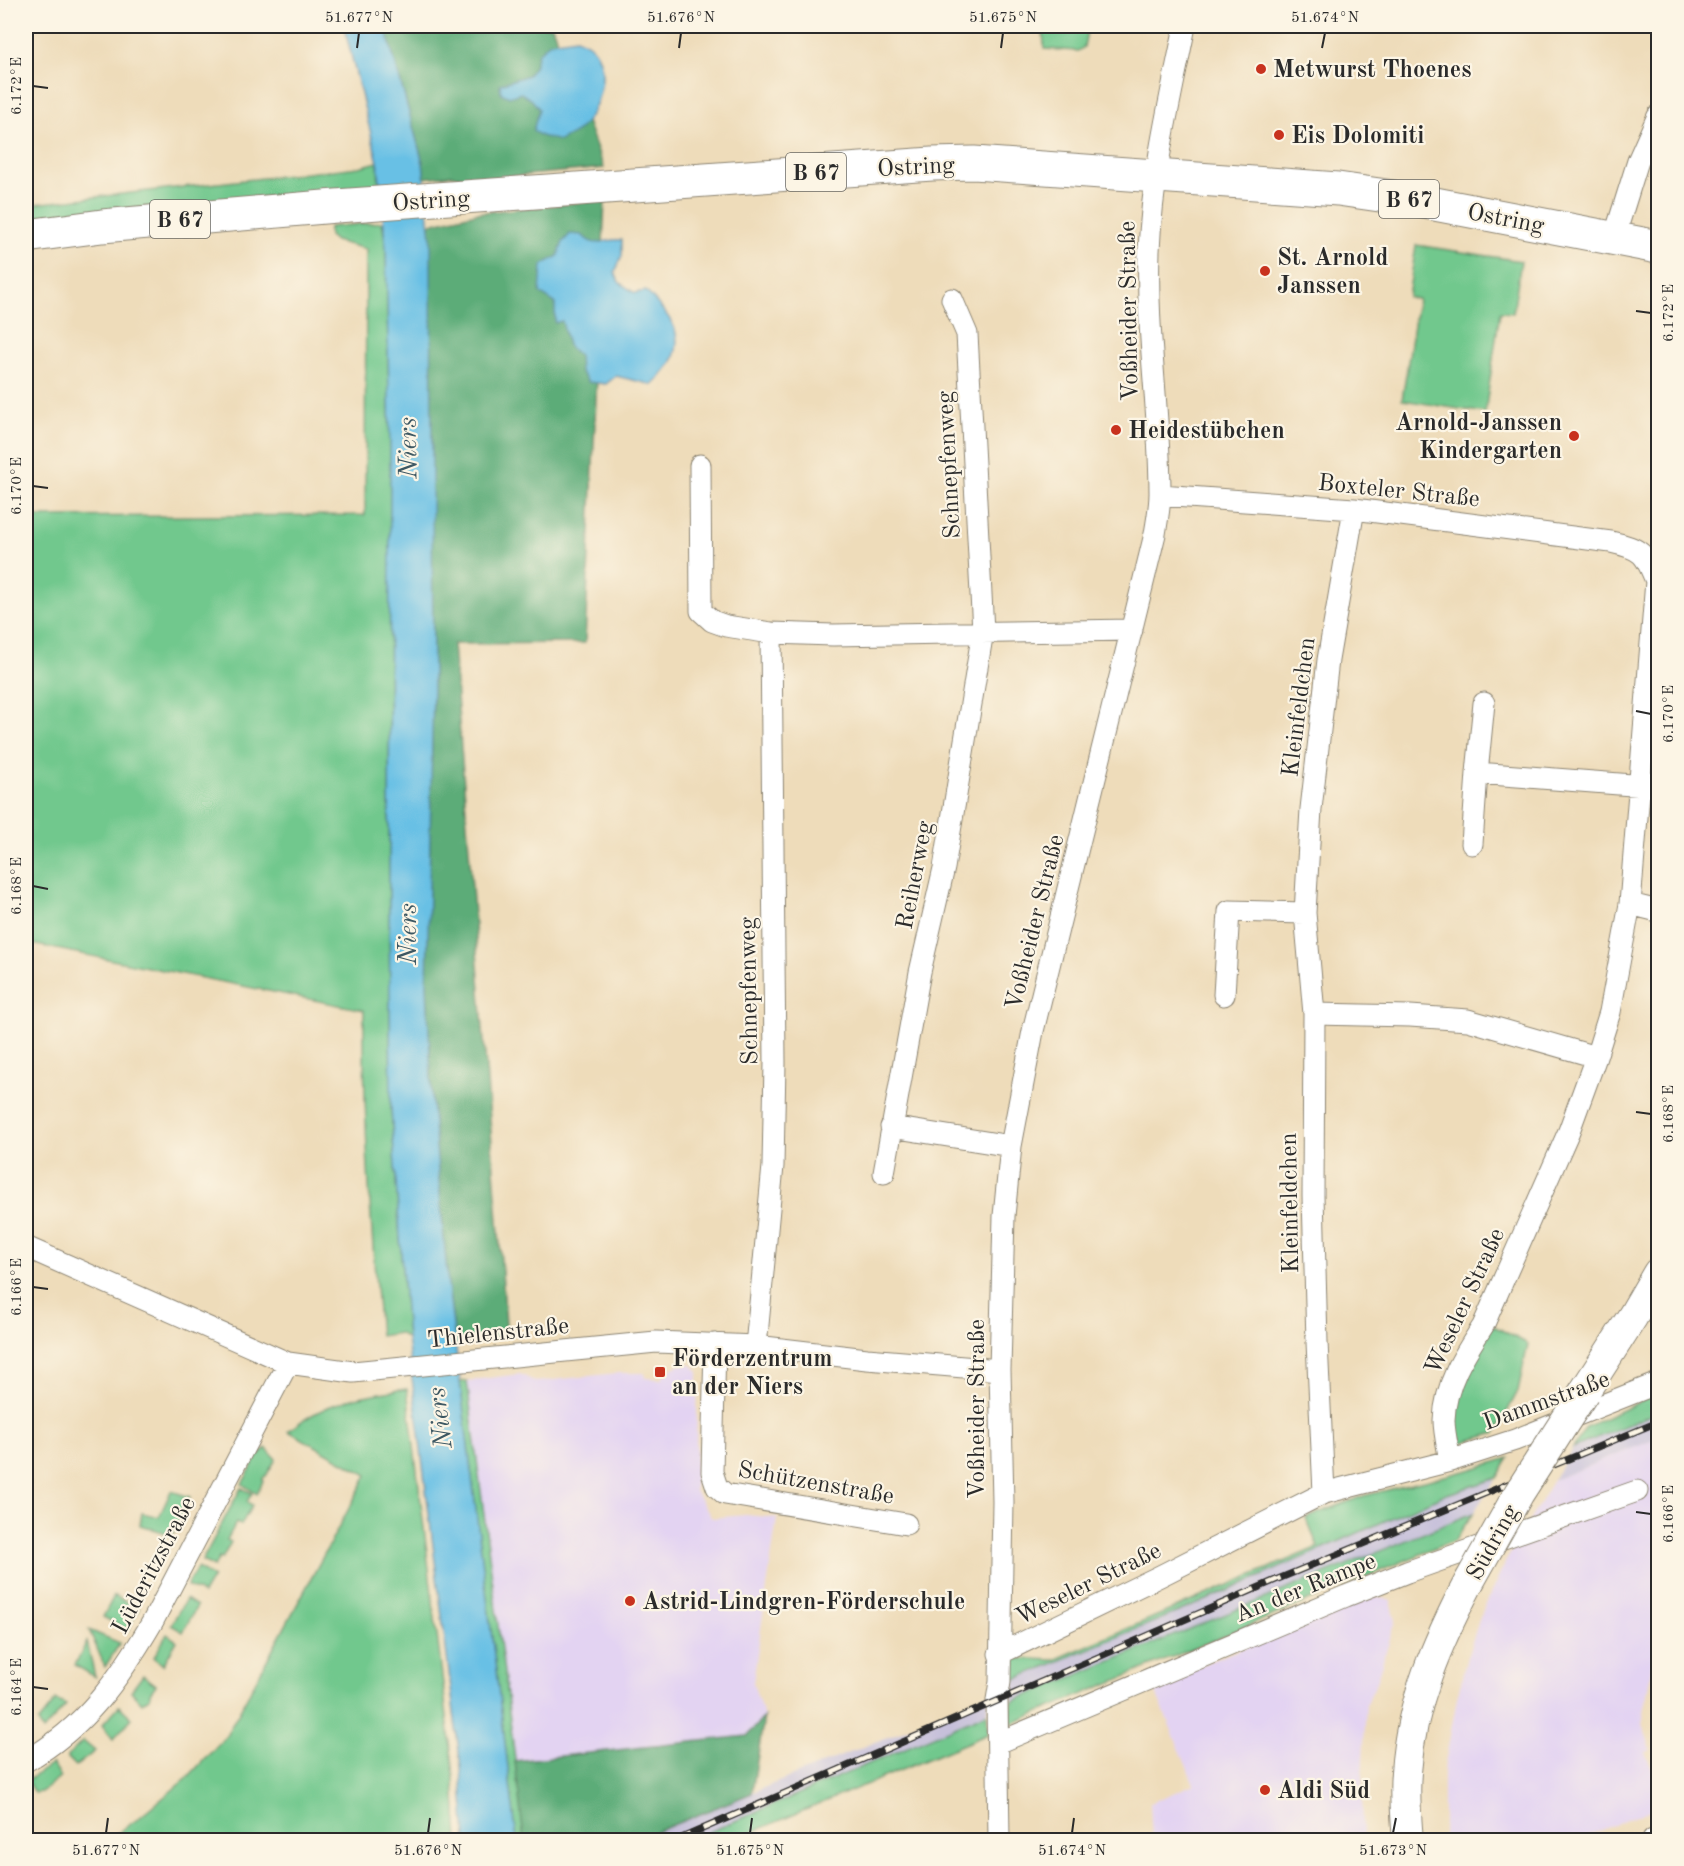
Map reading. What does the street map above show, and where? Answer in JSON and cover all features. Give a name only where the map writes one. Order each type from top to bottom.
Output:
[{"type":"main road","name":"Ostring","points":[[26,236],[102,226],[361,205],[932,164],[974,163],[1338,189],[1414,200],[1659,247]]},
{"type":"main road","name":"Südring","points":[[1408,1840],[1406,1773],[1413,1721],[1423,1684],[1440,1639],[1469,1582],[1520,1493],[1634,1317],[1659,1273]]},
{"type":"street","name":"Voßheider Straße","points":[[999,1840],[999,1654],[1003,1502],[1000,1370],[1004,1216],[1011,1146],[1033,1031],[1155,534],[1160,495],[1149,303],[1149,252],[1156,175],[1185,26]]},
{"type":"street","points":[[1614,238],[1638,161],[1659,117]]},
{"type":"street","name":"Schnepfenweg","points":[[952,298],[967,334],[983,631]]},
{"type":"street","points":[[700,465],[701,611],[712,621],[726,626],[771,633],[833,635],[1132,630]]},
{"type":"street","name":"Boxteler Straße","points":[[1160,495],[1354,509],[1630,546]]},
{"type":"street","name":"Kleinfeldchen","points":[[1324,1493],[1313,1196],[1314,1014],[1305,913],[1311,810],[1328,660],[1354,509]]},
{"type":"street","name":"Weseler Straße","points":[[999,1654],[1324,1493],[1450,1461],[1444,1420],[1451,1382],[1466,1351],[1483,1326],[1569,1131],[1610,1012],[1649,786],[1656,581],[1647,558],[1630,546]]},
{"type":"street","name":"Reiherweg","points":[[884,1173],[920,972],[944,867],[983,631]]},
{"type":"street","name":"Schnepfenweg","points":[[756,1346],[773,1154],[775,1063],[771,633]]},
{"type":"street","points":[[1472,844],[1484,703]]},
{"type":"street","points":[[1477,773],[1649,786]]},
{"type":"street","points":[[1630,904],[1659,911]]},
{"type":"street","points":[[1224,995],[1229,910],[1305,913]]},
{"type":"street","points":[[1314,1014],[1468,1020],[1596,1057]]},
{"type":"street","points":[[891,1127],[1011,1146]]},
{"type":"street","name":"Thielenstraße","points":[[26,1247],[288,1363],[352,1372],[656,1342],[756,1346],[867,1359],[1000,1370]]},
{"type":"street","name":"Schützenstraße","points":[[716,1344],[712,1472],[717,1487],[725,1494],[906,1524]]},
{"type":"street","name":"Lüderitzstraße","points":[[26,1761],[43,1751],[97,1705],[131,1659],[288,1363]]},
{"type":"street","name":"Dammstraße","points":[[1450,1461],[1515,1440],[1659,1383]]},
{"type":"street","name":"An der Rampe","points":[[998,1743],[1366,1588],[1637,1491]]},
{"type":"street","points":[[1653,1840],[1659,1838]]},
{"type":"shaded area","name":"Astrid-Lindgren-Förderschule","points":[[691,1364],[698,1372],[695,1491],[712,1518],[746,1515],[777,1518],[753,1683],[764,1717],[747,1736],[515,1761],[467,1381],[520,1374],[536,1382],[617,1373],[644,1373],[645,1378],[662,1379],[664,1373],[679,1365]]},
{"type":"shaded area","points":[[1658,1412],[1658,1438],[1553,1480],[1573,1448]]},
{"type":"shaded area","points":[[1658,1438],[1658,1630],[1642,1724],[1651,1749],[1645,1752],[1658,1785],[1658,1807],[1577,1840],[1443,1840],[1443,1775],[1457,1698],[1481,1615],[1506,1561],[1553,1480]]},
{"type":"shaded area","points":[[1497,1478],[1473,1513],[1011,1702],[1011,1681],[1207,1600],[1441,1496]]},
{"type":"shaded area","points":[[1372,1595],[1391,1601],[1396,1621],[1374,1688],[1366,1704],[1362,1779],[1363,1840],[1152,1840],[1150,1803],[1194,1784],[1153,1685]]},
{"type":"shaded area","points":[[988,1696],[987,1713],[691,1840],[636,1840]]},
{"type":"green space","points":[[385,26],[552,26],[604,168],[473,180],[452,175],[424,178],[423,163]]},
{"type":"green space","points":[[1043,26],[1088,26],[1084,47],[1078,51],[1044,49]]},
{"type":"green space","points":[[378,162],[379,187],[26,219],[26,205],[359,167]]},
{"type":"green space","points":[[605,200],[585,643],[453,644],[507,1336],[456,1346],[448,1285],[432,1101],[427,986],[433,689],[430,224],[476,213]]},
{"type":"green space","points":[[382,222],[386,248],[390,449],[391,1109],[407,1338],[399,1333],[380,1336],[368,1173],[364,1010],[26,943],[26,517],[365,515],[366,249],[335,241],[329,236],[329,227]]},
{"type":"green space","points":[[1416,245],[1521,261],[1513,313],[1500,312],[1485,413],[1402,400],[1418,299],[1408,297]]},
{"type":"green space","points":[[1492,1325],[1528,1344],[1518,1391],[1496,1433],[1456,1444],[1457,1410],[1464,1381]]},
{"type":"green space","points":[[467,1381],[524,1840],[517,1840],[460,1382]]},
{"type":"green space","points":[[407,1389],[453,1766],[458,1840],[108,1840],[139,1818],[189,1776],[226,1736],[367,1475],[288,1431],[316,1413],[344,1401]]},
{"type":"green space","points":[[1658,1393],[1658,1412],[1573,1448],[1586,1427]]},
{"type":"green space","points":[[266,1448],[276,1459],[263,1478],[257,1494],[242,1484],[258,1456]]},
{"type":"green space","points":[[1509,1458],[1497,1478],[1441,1496],[1207,1600],[1011,1681],[1010,1658],[1054,1660],[1318,1547],[1306,1518],[1363,1496]]},
{"type":"green space","points":[[241,1488],[252,1493],[247,1502],[252,1505],[241,1525],[236,1523],[227,1540],[231,1542],[222,1559],[219,1558],[214,1567],[202,1561]]},
{"type":"green space","points":[[171,1491],[190,1497],[172,1535],[140,1525],[142,1513],[159,1517]]},
{"type":"green space","points":[[1473,1513],[1455,1540],[1011,1724],[1011,1702]]},
{"type":"green space","points":[[197,1568],[213,1577],[203,1594],[187,1586]]},
{"type":"green space","points":[[114,1596],[139,1608],[128,1630],[103,1617]]},
{"type":"green space","points":[[186,1599],[197,1606],[183,1632],[171,1625]]},
{"type":"green space","points":[[89,1630],[120,1643],[105,1667]]},
{"type":"green space","points":[[167,1634],[177,1641],[163,1665],[154,1657]]},
{"type":"green space","points":[[87,1642],[95,1677],[75,1665]]},
{"type":"green space","points":[[143,1675],[156,1685],[150,1697],[142,1703],[131,1691]]},
{"type":"green space","points":[[56,1700],[66,1705],[43,1731],[38,1722]]},
{"type":"green space","points":[[119,1706],[132,1718],[113,1739],[102,1725]]},
{"type":"green space","points":[[987,1713],[988,1734],[733,1840],[691,1840]]},
{"type":"green space","points":[[764,1717],[752,1793],[636,1840],[524,1840],[515,1761],[747,1736]]},
{"type":"green space","points":[[83,1741],[95,1751],[76,1766],[67,1757]]},
{"type":"green space","points":[[52,1764],[61,1777],[41,1792],[34,1793],[27,1781]]},
{"type":"water","name":"Niers","points":[[344,26],[385,26],[423,163],[431,237],[433,689],[427,986],[432,1101],[448,1285],[517,1840],[466,1840],[461,1768],[407,1338],[391,1109],[390,449],[386,248],[378,162]]},
{"type":"water","points":[[576,38],[591,46],[598,56],[601,66],[601,89],[587,121],[578,131],[560,141],[541,136],[533,131],[539,109],[532,100],[521,93],[509,97],[501,93],[500,84],[528,75],[534,67],[538,53],[550,42]]},
{"type":"water","points":[[570,234],[582,235],[587,240],[597,243],[622,240],[622,256],[615,272],[619,282],[635,293],[646,291],[671,321],[677,339],[673,359],[653,385],[616,376],[606,384],[588,382],[580,371],[579,356],[568,346],[562,321],[555,323],[555,303],[540,293],[542,265],[558,256],[563,242]]},
{"type":"railway","points":[[677,1840],[1278,1579],[1658,1422]]},
{"type":"place","name":"Metwurst Thoenes","points":[[1261,69]]},
{"type":"place","name":"Eis Dolomiti","points":[[1279,135]]},
{"type":"place","name":"St. Arnold Janssen","points":[[1265,271]]},
{"type":"place","name":"Heidestübchen","points":[[1116,430]]},
{"type":"place","name":"Arnold-Janssen Kindergarten","points":[[1574,436]]},
{"type":"place","name":"Förderzentrum an der Niers","points":[[660,1372]]},
{"type":"place","name":"Astrid-Lindgren-Förderschule","points":[[630,1601]]},
{"type":"place","name":"Aldi Süd","points":[[1265,1790]]}]
